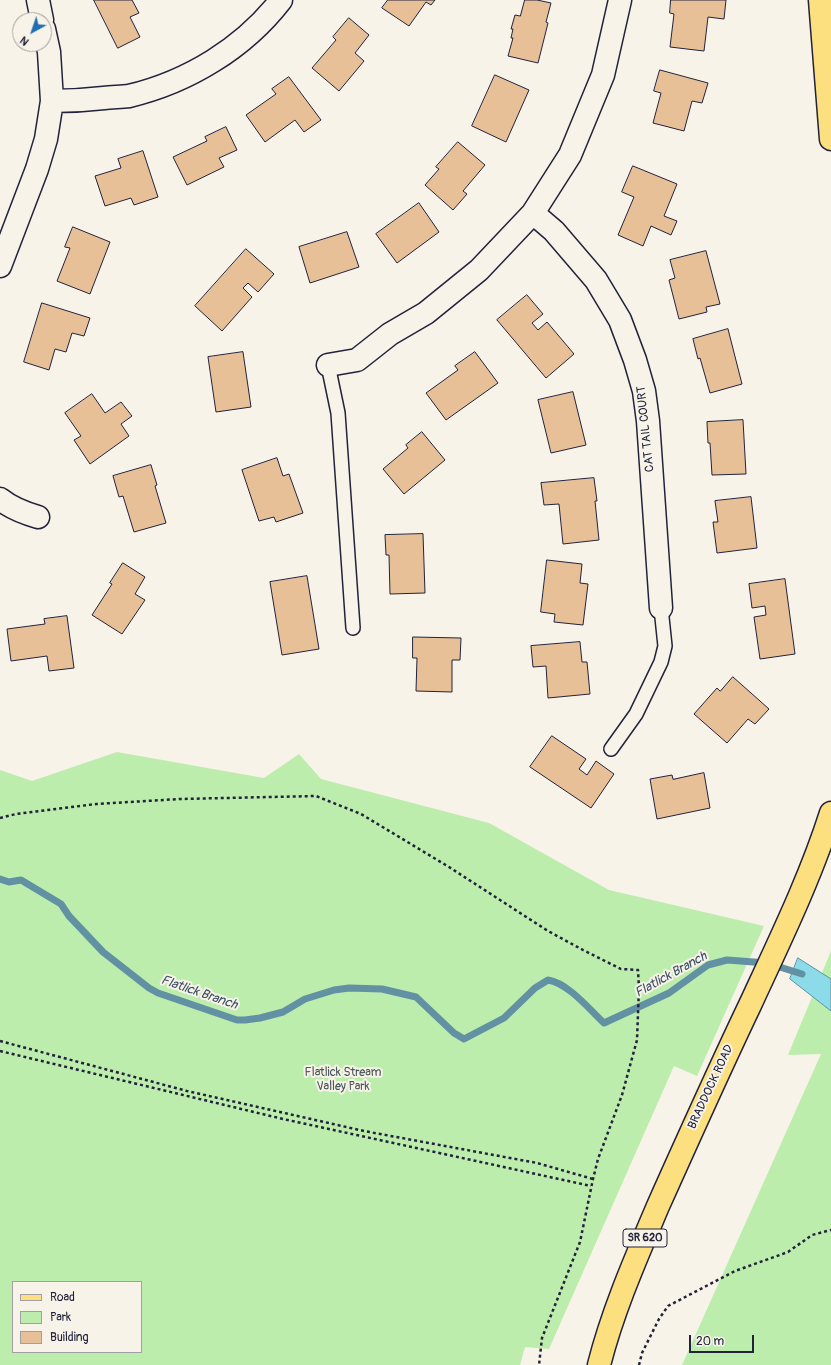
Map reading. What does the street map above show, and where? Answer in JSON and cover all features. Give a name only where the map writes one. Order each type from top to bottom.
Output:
[{"type":"main road","points":[[820,0],[831,139]]},
{"type":"main road","name":"BRADDOCK ROAD","points":[[599,1365],[606,1337],[637,1255],[699,1114],[785,929],[821,845],[831,813]]},
{"type":"street","points":[[38,0],[40,12]]},
{"type":"street","points":[[52,101],[73,101],[128,96],[168,84],[211,63],[230,50],[246,38],[281,0]]},
{"type":"street","points":[[328,365],[357,360],[390,334],[426,313],[479,270],[533,213],[570,155],[603,75],[620,0]]},
{"type":"street","points":[[0,266],[37,169],[46,139],[52,101],[49,52]]},
{"type":"street","name":"CAT TAIL COURT","points":[[533,213],[554,231],[596,280],[620,320],[635,360],[644,391],[648,421],[661,608]]},
{"type":"street","points":[[0,499],[23,513],[38,517]]},
{"type":"lane","points":[[328,365],[338,413],[353,628]]},
{"type":"lane","points":[[611,749],[636,714],[661,662],[665,646],[661,608]]},
{"type":"path","points":[[0,818],[16,814],[96,804],[180,799],[316,796],[361,814],[449,867],[548,931],[583,950],[621,969],[638,970],[636,1040],[622,1095],[592,1179],[580,1242],[542,1338],[538,1365]]},
{"type":"path","points":[[0,1041],[187,1091],[364,1131],[537,1163],[592,1179]]},
{"type":"path","points":[[0,1051],[306,1124],[591,1186]]},
{"type":"path","points":[[639,1365],[642,1353],[659,1319],[668,1306],[735,1271],[788,1252],[812,1235],[831,1230]]},
{"type":"green space","name":"Flatlick Stream Valley Park","points":[[117,752],[264,778],[299,754],[321,779],[489,823],[609,890],[764,926],[697,1076],[674,1066],[549,1349],[525,1347],[520,1365],[0,1365],[0,770],[32,781]]},
{"type":"green space","points":[[831,951],[831,1365],[682,1365],[821,1054],[788,1055]]},
{"type":"water","points":[[798,958],[831,979],[831,1011],[790,979]]},
{"type":"building","points":[[94,0],[132,0],[139,13],[130,17],[140,37],[118,48]]},
{"type":"building","points":[[388,0],[435,0],[431,5],[426,2],[409,26],[382,8]]},
{"type":"building","points":[[525,0],[537,0],[551,3],[546,22],[548,23],[538,63],[508,56],[513,38],[511,38],[513,29],[511,29],[515,15],[520,16]]},
{"type":"building","points":[[671,0],[726,0],[724,19],[708,17],[704,51],[670,47],[674,14],[670,13]]},
{"type":"building","points":[[349,18],[369,35],[355,53],[364,61],[339,91],[312,68],[336,40],[333,37]]},
{"type":"building","points":[[660,70],[708,83],[702,103],[692,101],[684,131],[653,123],[661,93],[654,91]]},
{"type":"building","points":[[495,75],[529,90],[506,142],[472,126]]},
{"type":"building","points":[[289,77],[321,120],[304,132],[295,120],[265,142],[246,115],[276,94],[272,89]]},
{"type":"building","points":[[226,127],[237,150],[219,158],[224,167],[187,185],[173,157],[207,141],[205,137]]},
{"type":"building","points":[[458,142],[485,165],[463,191],[467,194],[453,210],[425,185],[439,169],[436,167]]},
{"type":"building","points":[[143,151],[158,197],[134,205],[131,198],[105,206],[95,176],[121,168],[118,159]]},
{"type":"building","points":[[633,166],[677,184],[664,216],[677,221],[671,235],[651,226],[643,246],[618,235],[634,197],[622,192]]},
{"type":"building","points":[[419,203],[439,232],[397,263],[376,234]]},
{"type":"building","points":[[73,227],[110,242],[90,294],[57,281],[70,248],[65,247]]},
{"type":"building","points":[[347,232],[359,267],[310,283],[299,247]]},
{"type":"building","points":[[246,249],[274,274],[258,292],[248,283],[243,288],[252,297],[222,331],[195,306]]},
{"type":"building","points":[[706,251],[720,304],[706,307],[707,312],[679,319],[669,280],[675,278],[670,260]]},
{"type":"building","points":[[527,295],[543,314],[532,323],[538,330],[547,322],[574,354],[546,378],[497,320]]},
{"type":"building","points":[[42,303],[90,318],[84,336],[72,333],[66,352],[55,349],[49,370],[24,362]]},
{"type":"building","points":[[728,329],[742,384],[710,393],[700,358],[698,359],[693,339]]},
{"type":"building","points":[[243,352],[251,407],[216,412],[208,357]]},
{"type":"building","points":[[475,352],[498,383],[446,420],[426,393],[458,370],[455,366]]},
{"type":"building","points":[[573,392],[586,445],[551,453],[538,400]]},
{"type":"building","points":[[92,394],[105,413],[121,402],[132,416],[121,424],[129,436],[90,464],[74,440],[81,436],[65,413]]},
{"type":"building","points":[[743,420],[746,474],[712,475],[707,422]]},
{"type":"building","points":[[422,432],[445,460],[404,494],[383,469],[408,448],[406,445]]},
{"type":"building","points":[[277,458],[283,476],[289,474],[303,513],[276,522],[274,517],[259,521],[242,470]]},
{"type":"building","points":[[151,465],[157,485],[155,486],[166,523],[134,532],[123,496],[119,497],[113,476]]},
{"type":"building","points":[[594,478],[599,540],[563,544],[559,504],[544,505],[541,483]]},
{"type":"building","points":[[751,497],[757,548],[717,553],[713,522],[718,522],[715,501]]},
{"type":"building","points":[[423,534],[425,593],[390,594],[389,555],[386,555],[385,535]]},
{"type":"building","points":[[547,560],[582,564],[580,583],[588,584],[583,625],[554,622],[555,614],[541,612]]},
{"type":"building","points":[[123,563],[145,577],[135,594],[145,600],[122,634],[92,615],[112,584],[110,583]]},
{"type":"building","points":[[307,576],[319,649],[282,655],[270,582]]},
{"type":"building","points":[[785,579],[795,654],[760,659],[754,617],[766,615],[765,606],[752,608],[749,584]]},
{"type":"building","points":[[67,616],[74,668],[49,671],[47,656],[11,661],[7,629],[45,624],[44,619]]},
{"type":"building","points":[[413,637],[461,638],[460,660],[452,660],[452,692],[416,691],[417,658],[413,658]]},
{"type":"building","points":[[580,642],[582,662],[587,662],[590,694],[548,698],[546,666],[533,667],[531,646]]},
{"type":"building","points":[[733,677],[769,709],[755,724],[748,719],[727,743],[694,714],[717,688],[720,691]]},
{"type":"building","points":[[552,736],[586,759],[579,769],[587,775],[596,761],[614,774],[591,808],[530,767]]},
{"type":"building","points":[[704,773],[710,808],[657,819],[650,779],[672,775],[673,779]]},
{"type":"waterway","name":"Flatlick Branch","points":[[0,879],[9,882],[21,880],[61,904],[69,916],[103,952],[149,988],[158,993],[237,1020],[260,1018],[283,1012],[305,999],[334,990],[349,988],[382,989],[416,997],[454,1033],[464,1039],[504,1018],[535,988],[548,980],[556,982],[571,991],[604,1023],[669,993],[708,965],[727,960],[767,963],[802,974]]}]
